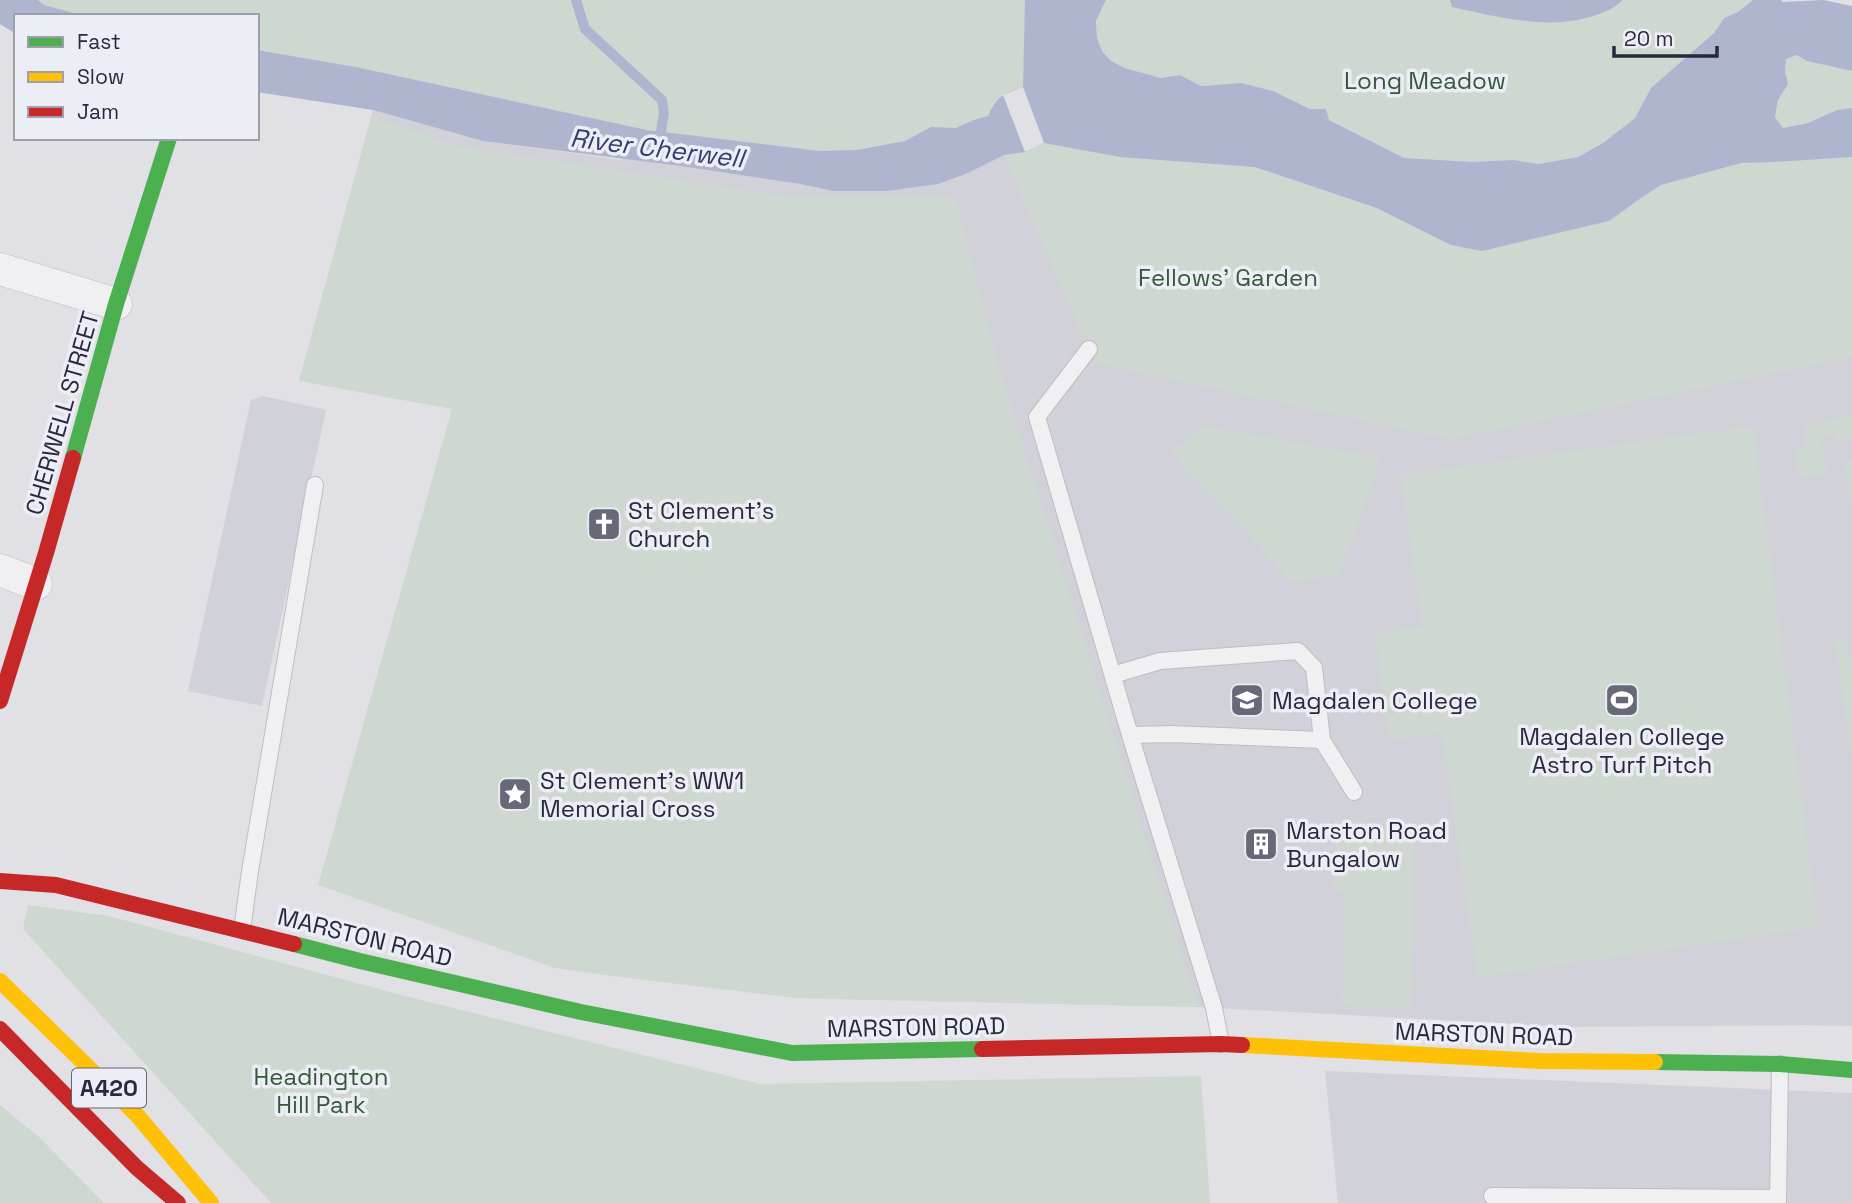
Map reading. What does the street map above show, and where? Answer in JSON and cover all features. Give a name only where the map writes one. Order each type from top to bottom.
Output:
[{"type":"main road","name":"CHERWELL STREET","points":[[0,701],[116,304],[168,140]]},
{"type":"main road","name":"MARSTON ROAD","points":[[0,881],[56,885],[360,961],[581,1012],[792,1053],[1222,1044],[1540,1060],[1780,1064],[1852,1070]]},
{"type":"main road","name":"A420","points":[[0,981],[137,1115],[211,1203]]},
{"type":"main road","name":"A420","points":[[0,1029],[137,1168],[178,1203]]},
{"type":"street","points":[[0,269],[116,304]]},
{"type":"street","points":[[0,570],[36,584]]},
{"type":"lane","points":[[1089,349],[1037,417],[1130,735],[1214,1008],[1222,1044]]},
{"type":"lane","points":[[242,930],[315,485]]},
{"type":"lane","points":[[1113,676],[1160,661],[1298,651],[1314,667],[1322,740],[1354,792]]},
{"type":"lane","points":[[1130,735],[1322,740]]},
{"type":"lane","points":[[1492,1196],[1778,1200],[1780,1064]]},
{"type":"shaded area","name":"Magdalen College","points":[[1025,0],[1023,87],[1661,185],[1741,163],[1852,157],[1852,1026],[1572,1027],[1198,1007],[795,998],[765,409],[299,381],[373,110],[483,141],[622,160],[642,127]]},
{"type":"shaded area","points":[[263,396],[326,410],[262,706],[188,691],[251,400]]},
{"type":"shaded area","points":[[1325,1071],[1852,1093],[1852,1203],[1338,1203]]},
{"type":"green space","points":[[38,0],[1025,0],[1023,87],[1001,96],[989,116],[956,128],[931,127],[905,141],[857,150],[819,151],[647,130],[356,67],[259,50],[259,14],[78,14],[44,5]]},
{"type":"green space","name":"Long Meadow","points":[[1106,0],[1450,0],[1452,7],[1537,22],[1616,7],[1623,0],[1754,0],[1724,18],[1714,33],[1651,88],[1635,118],[1603,143],[1578,157],[1538,164],[1514,160],[1473,162],[1404,158],[1329,120],[1325,109],[1310,109],[1273,91],[1242,83],[1201,86],[1180,75],[1161,78],[1125,68],[1111,61],[1102,51],[1097,38],[1096,21]]},
{"type":"green space","points":[[1797,55],[1807,61],[1852,71],[1852,108],[1837,110],[1808,123],[1783,128],[1775,117],[1778,100],[1788,84],[1786,59]]},
{"type":"green space","points":[[371,117],[458,146],[795,198],[955,198],[1000,372],[1198,1007],[795,998],[555,968],[318,885],[452,409],[299,381]]},
{"type":"green space","name":"Fellows' Garden","points":[[1044,143],[1120,157],[1255,167],[1377,208],[1450,245],[1609,221],[1661,185],[1741,163],[1852,157],[1852,357],[1451,439],[1095,363],[1004,155],[1025,152]]},
{"type":"green space","points":[[1852,415],[1852,438],[1837,441],[1835,434],[1821,437],[1827,473],[1800,478],[1795,450],[1806,448],[1803,426]]},
{"type":"green space","points":[[1204,426],[1381,458],[1339,574],[1293,583],[1171,452]]},
{"type":"green space","name":"Magdalen College Astro Turf Pitch","points":[[1753,426],[1818,927],[1478,977],[1442,733],[1390,740],[1375,634],[1423,627],[1401,475]]},
{"type":"green space","points":[[1852,461],[1852,508],[1844,462]]},
{"type":"green space","points":[[1846,638],[1852,667],[1852,762],[1835,641]]},
{"type":"green space","points":[[1335,821],[1415,823],[1411,1008],[1342,1006],[1345,892],[1334,891]]},
{"type":"green space","name":"Headington Hill Park","points":[[28,905],[109,916],[409,997],[760,1084],[1201,1076],[1210,1203],[271,1203],[23,929]]},
{"type":"green space","points":[[0,1105],[39,1137],[104,1203],[0,1203]]},
{"type":"water","points":[[0,0],[38,0],[44,5],[78,14],[14,14],[14,33],[0,24]]},
{"type":"water","name":"River Cherwell","points":[[1025,0],[1106,0],[1096,21],[1097,38],[1102,51],[1111,61],[1125,68],[1161,78],[1180,75],[1201,86],[1242,83],[1273,91],[1310,109],[1326,109],[1329,120],[1404,158],[1472,162],[1514,160],[1538,164],[1578,157],[1603,143],[1635,118],[1651,88],[1714,33],[1724,18],[1738,12],[1753,0],[1823,0],[1852,6],[1852,71],[1807,61],[1797,55],[1786,59],[1788,84],[1778,100],[1775,117],[1783,128],[1808,123],[1837,110],[1852,108],[1852,157],[1741,163],[1661,185],[1609,221],[1482,251],[1451,245],[1377,208],[1255,167],[1120,157],[1044,143],[1025,152],[1004,155],[938,184],[887,191],[833,191],[681,166],[483,141],[373,110],[259,92],[259,50],[356,67],[647,130],[819,151],[857,150],[905,141],[931,127],[956,128],[988,116],[1001,97],[1023,87]]},
{"type":"water","points":[[1450,0],[1623,0],[1599,14],[1563,22],[1544,22],[1452,7]]},
{"type":"pier","points":[[1023,87],[1044,143],[1025,152],[1003,95]]},
{"type":"waterway","name":"River Cherwell","points":[[576,0],[585,29],[662,100],[664,113],[659,144]]},
{"type":"traffic: fast","points":[[73,458],[116,304],[168,140]]},
{"type":"traffic: fast","points":[[294,944],[581,1012],[792,1053],[982,1049]]},
{"type":"traffic: fast","points":[[1655,1062],[1780,1064],[1852,1070]]},
{"type":"traffic: slow","points":[[0,981],[137,1115],[211,1203]]},
{"type":"traffic: slow","points":[[1242,1045],[1540,1061],[1655,1062]]},
{"type":"traffic: jam","points":[[0,701],[73,458]]},
{"type":"traffic: jam","points":[[0,881],[56,885],[294,944]]},
{"type":"traffic: jam","points":[[0,1029],[137,1168],[178,1203]]},
{"type":"traffic: jam","points":[[982,1049],[1242,1045]]},
{"type":"place","name":"St Clement's Church","points":[[604,524]]},
{"type":"place","name":"Magdalen College","points":[[1247,700]]},
{"type":"place","name":"Magdalen College Astro Turf Pitch","points":[[1622,700]]},
{"type":"place","name":"St Clement's WW1 Memorial Cross","points":[[515,794]]},
{"type":"place","name":"Marston Road Bungalow","points":[[1261,844]]}]
